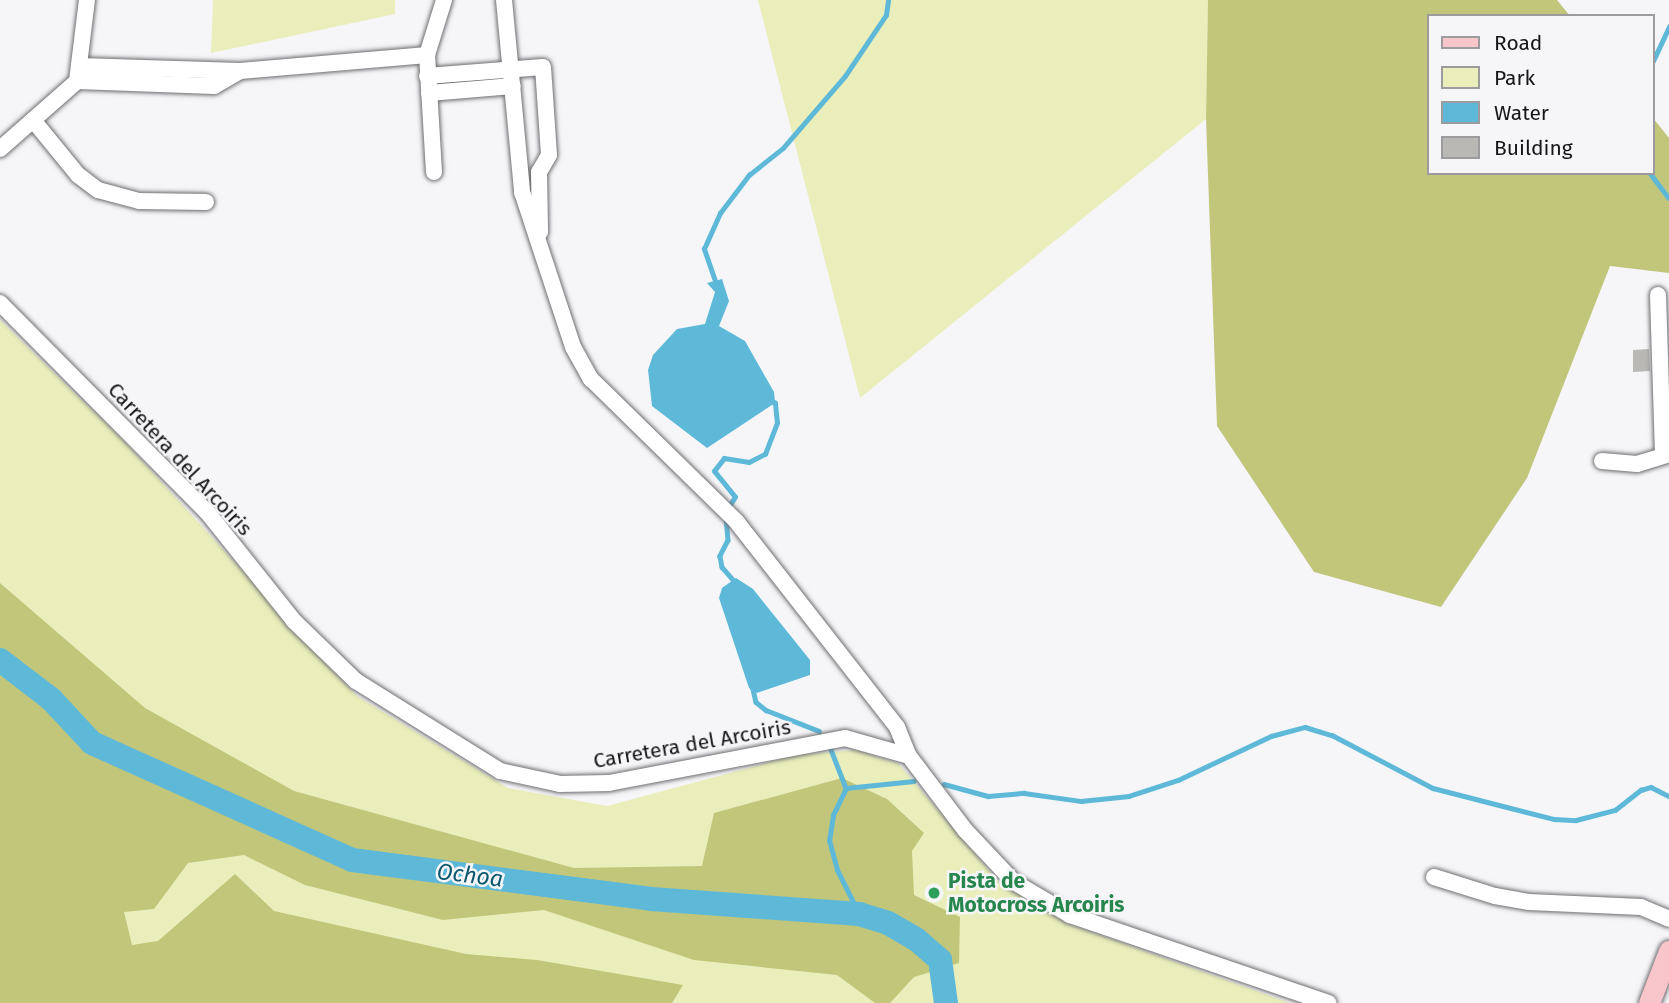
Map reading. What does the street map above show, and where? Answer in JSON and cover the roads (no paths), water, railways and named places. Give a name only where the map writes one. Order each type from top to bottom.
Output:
[{"type":"main road","points":[[1649,1003],[1669,951]]},
{"type":"street","points":[[0,149],[78,74],[87,0]]},
{"type":"street","points":[[434,172],[427,55],[444,0]]},
{"type":"street","points":[[504,0],[522,192],[541,259],[573,347],[592,379],[734,519],[897,727],[909,756],[965,830],[1014,882],[1070,915],[1328,1003]]},
{"type":"street","points":[[78,74],[240,71],[427,55]]},
{"type":"street","points":[[428,76],[543,66],[549,155],[539,172],[541,259]]},
{"type":"street","points":[[429,93],[513,86]]},
{"type":"street","points":[[33,120],[78,175],[98,190],[139,201],[206,202]]},
{"type":"street","points":[[1602,461],[1637,464],[1666,453],[1658,295]]},
{"type":"street","name":"Carretera del Arcoiris","points":[[0,303],[207,512],[294,621],[356,681],[500,771],[560,784],[609,783],[845,738],[909,756]]},
{"type":"street","points":[[1434,877],[1506,898],[1641,906],[1669,919]]},
{"type":"water","points":[[722,279],[729,301],[719,326],[745,341],[774,392],[775,403],[707,448],[652,406],[648,370],[653,355],[677,329],[705,324],[715,292],[707,283]]},
{"type":"water","points":[[736,578],[753,589],[810,660],[810,675],[757,693],[749,688],[719,598],[722,588]]},
{"type":"waterway","points":[[716,284],[704,249],[720,213],[749,175],[783,148],[845,76],[886,15],[888,0]]},
{"type":"waterway","points":[[1655,57],[1669,26]]},
{"type":"waterway","points":[[1652,175],[1669,198]]},
{"type":"waterway","points":[[728,508],[735,497],[714,471],[724,458],[749,462],[765,454],[777,423],[775,403],[769,401]]},
{"type":"waterway","points":[[726,517],[728,540],[720,556],[722,567],[736,583]]},
{"type":"waterway","name":"Ochoa","points":[[0,660],[51,699],[92,743],[352,860],[651,899],[859,914],[888,923],[916,939],[940,960],[946,1003]]},
{"type":"waterway","points":[[752,685],[756,702],[766,710],[819,731]]},
{"type":"waterway","points":[[944,784],[988,796],[1024,793],[1081,801],[1129,796],[1178,780],[1271,736],[1305,727],[1332,735],[1433,788],[1554,819],[1576,820],[1615,810],[1641,790],[1651,787],[1669,796]]},
{"type":"waterway","points":[[830,747],[846,788]]},
{"type":"waterway","points":[[859,914],[837,870],[829,841],[833,815],[846,788],[914,781]]},
{"type":"place","name":"Pista de Motocross Arcoiris","points":[[934,893]]}]
